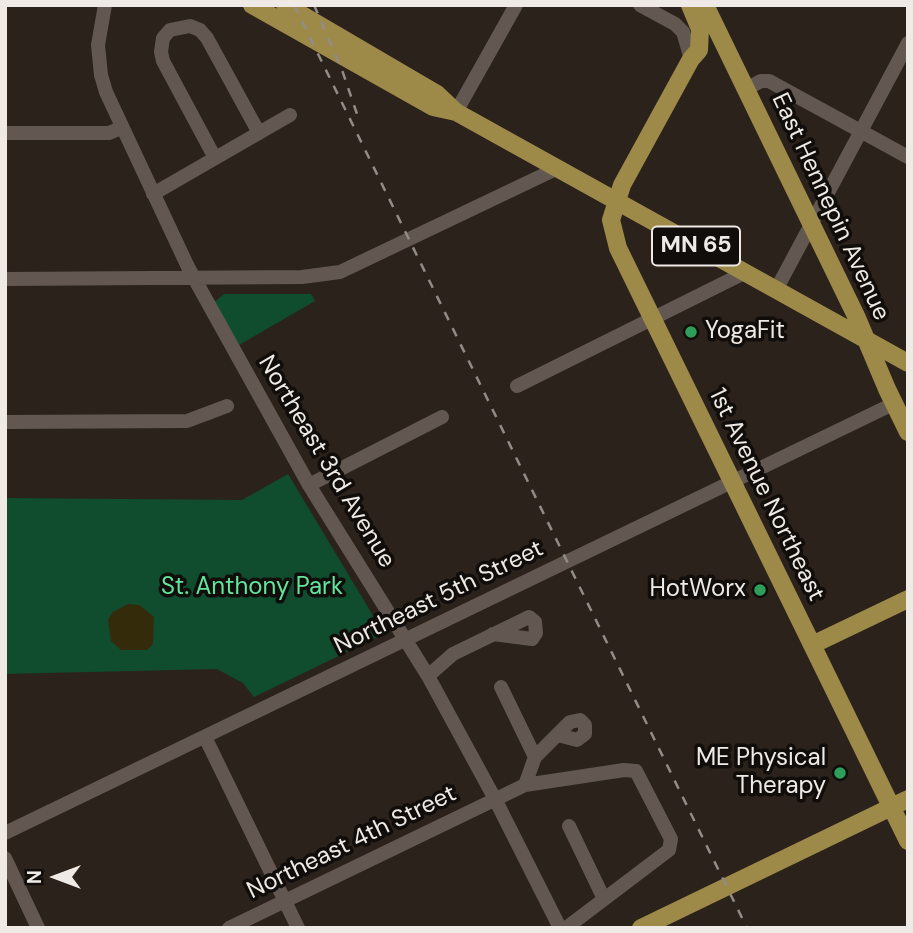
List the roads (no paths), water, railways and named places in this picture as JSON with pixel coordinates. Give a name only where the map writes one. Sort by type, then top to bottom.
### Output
[{"type":"main road","name":"MN 65","points":[[252,5],[284,14],[335,35],[437,94],[456,112],[908,363]]},
{"type":"main road","name":"1st Avenue Northeast","points":[[690,5],[700,29],[699,50],[691,59],[622,185],[611,220],[618,248],[812,645],[900,803],[908,841]]},
{"type":"main road","name":"East Hennepin Avenue","points":[[705,5],[857,318],[893,404],[908,432]]},
{"type":"main road","name":"MN 65","points":[[284,14],[345,59],[433,107],[456,112]]},
{"type":"main road","points":[[812,645],[908,599]]},
{"type":"main road","points":[[641,928],[900,803]]},
{"type":"street","name":"Northeast 3rd Avenue","points":[[105,5],[99,30],[99,60],[106,92],[153,194],[195,278],[309,485],[428,677],[495,799],[560,928]]},
{"type":"street","points":[[456,112],[516,5]]},
{"type":"street","points":[[640,5],[675,24],[687,40],[691,59]]},
{"type":"street","points":[[215,158],[163,61],[163,38],[170,30],[190,26],[200,30],[207,38],[259,133]]},
{"type":"street","points":[[776,290],[908,43]]},
{"type":"street","points":[[746,89],[761,81],[769,81],[908,157]]},
{"type":"street","points":[[153,194],[290,115]]},
{"type":"street","points":[[5,133],[109,133],[121,128]]},
{"type":"street","points":[[5,279],[302,278],[340,272],[558,168]]},
{"type":"street","points":[[517,386],[744,273]]},
{"type":"street","name":"Northeast 5th Street","points":[[5,834],[893,404]]},
{"type":"street","points":[[5,422],[187,421],[227,406]]},
{"type":"street","points":[[309,485],[442,417]]},
{"type":"street","points":[[428,677],[453,654],[494,634]]},
{"type":"street","points":[[501,687],[535,757]]},
{"type":"street","points":[[525,785],[535,757],[558,735]]},
{"type":"street","points":[[205,737],[298,928]]},
{"type":"street","name":"Northeast 4th Street","points":[[229,928],[525,785],[624,770],[636,771],[671,839],[671,845],[669,850],[604,899]]},
{"type":"street","points":[[566,928],[604,899],[569,827]]},
{"type":"street","points":[[5,858],[38,928]]},
{"type":"railway","points":[[294,5],[747,928]]},
{"type":"railway","points":[[314,5],[342,70],[357,114]]},
{"type":"place","name":"YogaFit","points":[[691,332]]},
{"type":"place","name":"HotWorx","points":[[760,590]]},
{"type":"place","name":"ME Physical Therapy","points":[[840,773]]},
{"type":"park label","name":"St. Anthony Park","points":[[252,588]]}]
